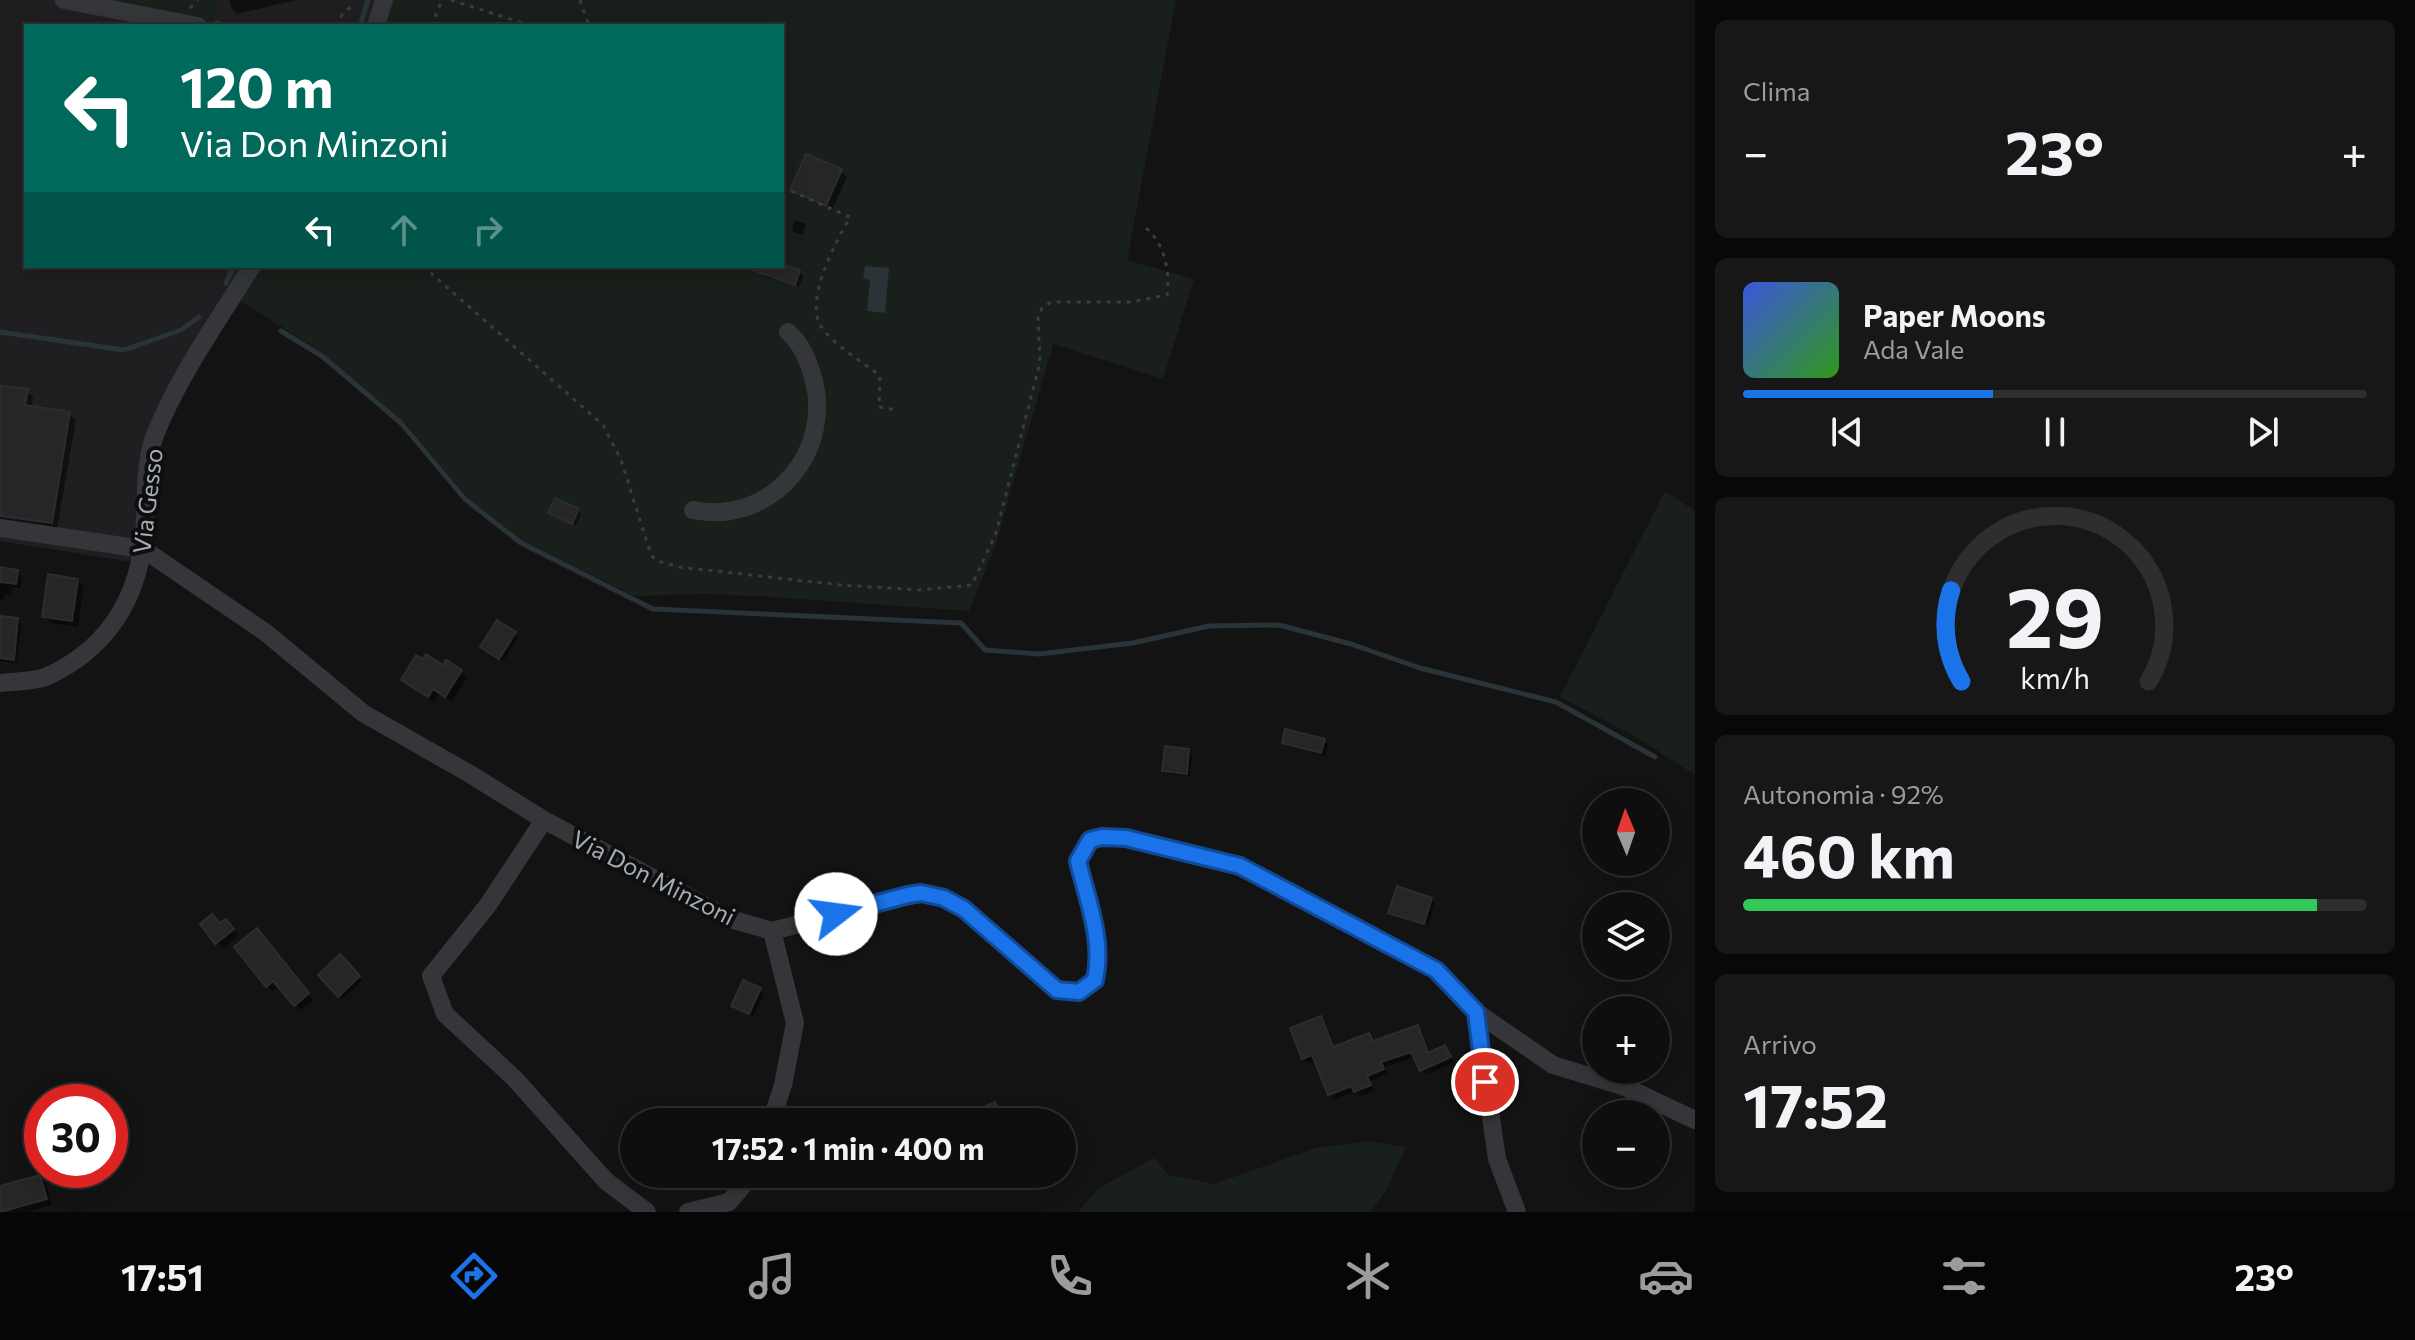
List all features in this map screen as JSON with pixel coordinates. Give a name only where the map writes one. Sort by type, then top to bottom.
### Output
[{"type":"street","points":[[64,0],[194,19]]},
{"type":"street","points":[[377,24],[384,0]]},
{"type":"street","name":"Via Gesso","points":[[0,683],[46,677],[89,650],[120,617],[143,549],[146,471],[154,438],[174,391],[251,268]]},
{"type":"street","points":[[693,510],[727,512],[764,498],[778,490],[810,449],[817,417],[815,385],[797,340],[788,332]]},
{"type":"street","points":[[0,528],[143,549]]},
{"type":"street","name":"Via Don Minzoni","points":[[143,549],[265,632],[363,713],[544,820],[730,919],[772,931]]},
{"type":"street","points":[[544,820],[488,905],[431,976],[445,1014],[515,1079],[606,1181],[647,1212]]},
{"type":"street","points":[[776,1108],[795,1023],[772,931],[921,893],[944,898],[964,909],[1057,990],[1079,992],[1095,980],[1099,961],[1090,902],[1078,861],[1090,840],[1102,837],[1126,838],[1240,866],[1436,970],[1476,1012],[1553,1065],[1625,1087],[1695,1120]]},
{"type":"street","points":[[1476,1012],[1497,1159],[1517,1212]]},
{"type":"street","points":[[688,1212],[729,1202],[741,1188]]},
{"type":"path","points":[[194,19],[190,6],[198,0]]},
{"type":"path","points":[[432,24],[442,0]]},
{"type":"path","points":[[451,0],[526,24]]},
{"type":"path","points":[[580,0],[588,24]]},
{"type":"path","points":[[337,24],[343,13],[352,6]]},
{"type":"path","points":[[784,188],[850,217],[824,270],[817,319],[824,331],[880,376],[879,407],[897,410]]},
{"type":"path","points":[[425,268],[603,425],[621,460],[651,555],[657,561],[679,567],[795,580],[919,590],[972,585],[996,533],[1040,362],[1038,318],[1042,308],[1051,302],[1131,302],[1167,295],[1169,279],[1158,238],[1146,228]]},
{"type":"shaded area","points":[[0,0],[380,0],[374,24],[24,24],[24,268],[250,268],[154,430],[132,562],[0,541]]},
{"type":"shaded area","points":[[100,0],[215,0],[216,23]]},
{"type":"shaded area","points":[[380,0],[1176,0],[1127,260],[1194,279],[1163,379],[1053,344],[994,550],[969,611],[773,597],[703,594],[635,596],[522,541],[468,498],[404,422],[321,352],[233,296],[250,268],[784,268],[784,24],[374,24]]},
{"type":"shaded area","points":[[865,266],[889,268],[885,313],[867,311],[870,280],[863,278]]},
{"type":"shaded area","points":[[1665,491],[1695,511],[1695,775],[1638,738],[1560,697]]},
{"type":"shaded area","points":[[1368,1141],[1406,1147],[1387,1189],[1370,1212],[1078,1212],[1099,1188],[1154,1158],[1169,1175],[1214,1184],[1316,1148]]},
{"type":"building","points":[[806,154],[842,169],[826,206],[790,190]]},
{"type":"building","points":[[788,266],[800,270],[795,285],[747,268]]},
{"type":"building","points":[[0,386],[28,389],[25,405],[70,412],[52,523],[0,516]]},
{"type":"building","points":[[555,498],[579,509],[572,524],[548,513]]},
{"type":"building","points":[[0,567],[18,570],[16,584],[0,582]]},
{"type":"building","points":[[48,574],[78,579],[72,621],[42,617]]},
{"type":"building","points":[[0,616],[18,618],[14,660],[0,658]]},
{"type":"building","points":[[497,620],[516,632],[499,659],[480,647]]},
{"type":"building","points":[[426,654],[443,665],[446,660],[462,670],[445,697],[433,689],[428,697],[401,680],[416,655],[423,659]]},
{"type":"building","points":[[1285,729],[1325,739],[1321,753],[1282,743]]},
{"type":"building","points":[[1165,746],[1189,749],[1187,774],[1162,771]]},
{"type":"building","points":[[1397,886],[1432,898],[1424,924],[1388,913]]},
{"type":"building","points":[[212,914],[220,923],[226,919],[234,929],[215,944],[200,924]]},
{"type":"building","points":[[257,928],[309,993],[294,1006],[273,981],[266,987],[234,947]]},
{"type":"building","points":[[340,954],[360,976],[338,997],[318,975]]},
{"type":"building","points":[[743,980],[761,988],[749,1014],[731,1006]]},
{"type":"building","points":[[1321,1016],[1333,1047],[1369,1033],[1373,1041],[1418,1025],[1428,1053],[1445,1045],[1451,1057],[1420,1071],[1411,1052],[1381,1062],[1384,1069],[1367,1076],[1371,1085],[1354,1092],[1351,1086],[1328,1095],[1312,1055],[1302,1059],[1290,1028]]},
{"type":"building","points":[[995,1102],[998,1108],[980,1108]]},
{"type":"building","points":[[24,1179],[24,1188],[44,1188],[47,1199],[0,1212],[0,1186]]},
{"type":"waterway","points":[[361,24],[368,0]]},
{"type":"waterway","points":[[226,283],[233,268]]},
{"type":"waterway","points":[[0,332],[124,350],[181,330],[199,317]]},
{"type":"waterway","points":[[281,331],[322,356],[401,423],[465,499],[521,543],[653,609],[961,623],[985,650],[1039,654],[1133,643],[1209,626],[1279,625],[1351,644],[1420,668],[1556,702],[1655,757]]},
{"type":"route","points":[[836,914],[921,893],[944,898],[964,909],[1057,990],[1079,992],[1095,980],[1099,961],[1090,902],[1078,861],[1090,840],[1126,838],[1240,866],[1436,970],[1476,1012],[1485,1082]]}]
